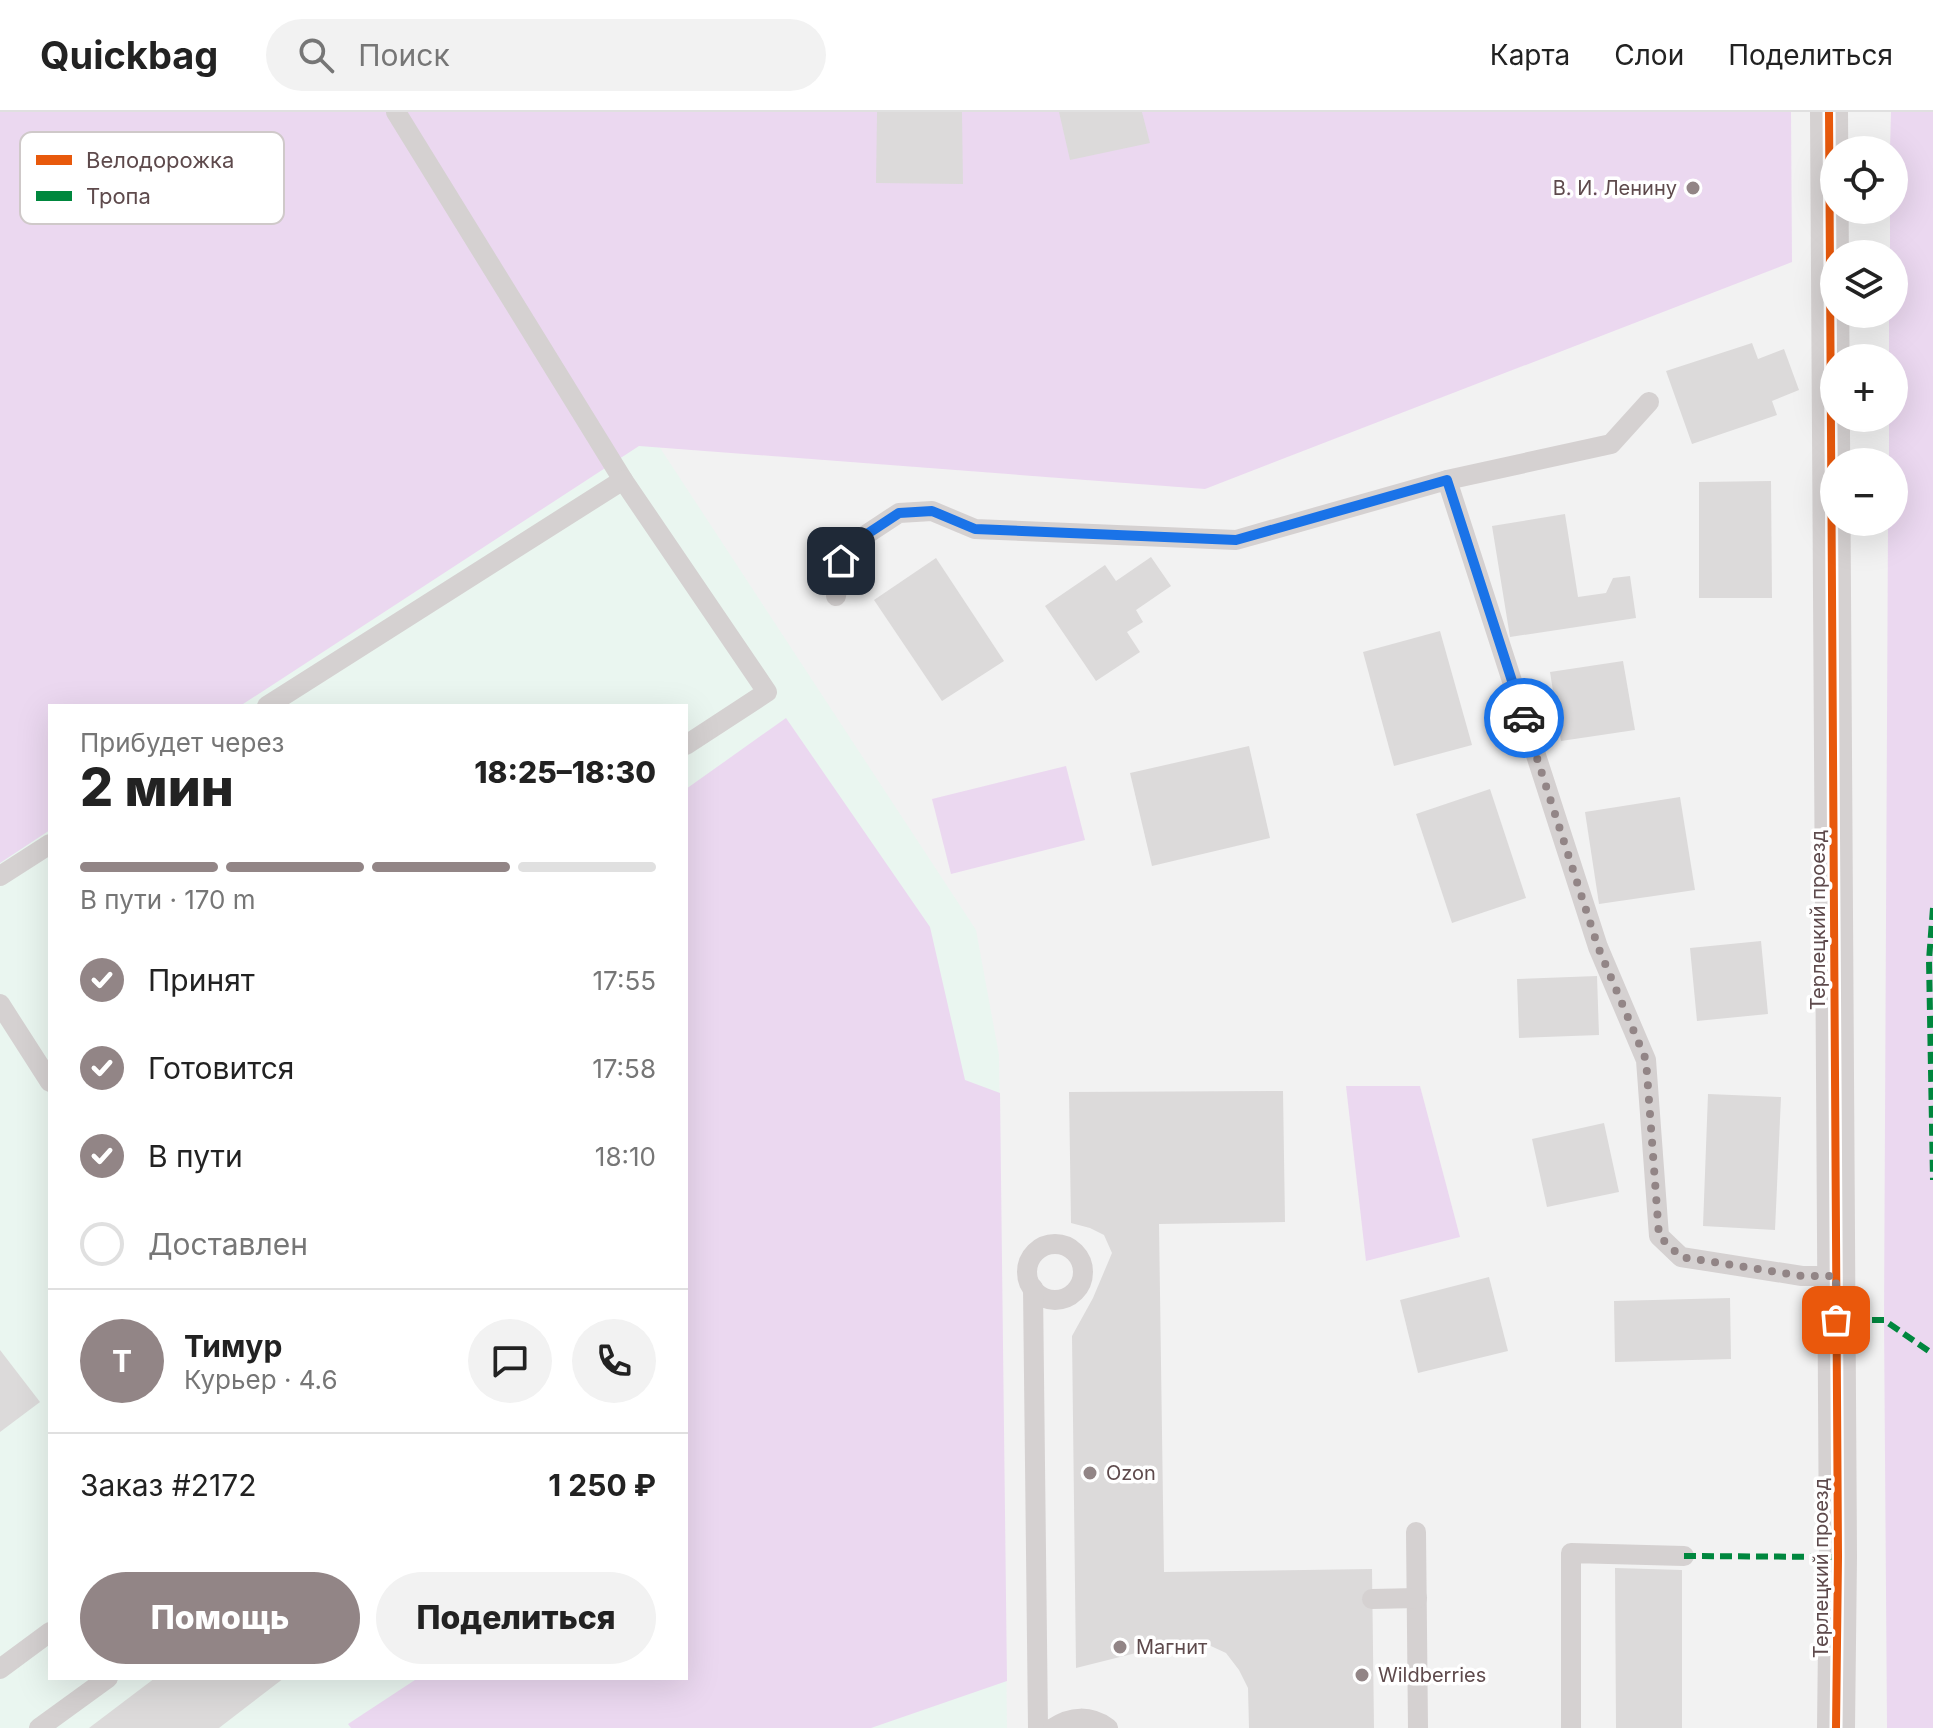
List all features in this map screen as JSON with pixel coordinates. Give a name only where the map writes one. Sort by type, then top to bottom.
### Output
[{"type":"street","name":"Терлецкий проезд","points":[[1829,112],[1836,1728]]},
{"type":"lane","points":[[396,112],[623,480],[767,692],[688,744]]},
{"type":"lane","points":[[836,596],[841,561],[858,540],[899,513],[932,511],[975,529],[1236,540],[1447,480],[1611,444],[1649,402]]},
{"type":"lane","points":[[270,704],[623,480]]},
{"type":"lane","points":[[1447,480],[1598,947],[1646,1060],[1659,1236],[1681,1257],[1802,1276],[1836,1276]]},
{"type":"lane","points":[[0,876],[48,845]]},
{"type":"lane","points":[[0,1004],[48,1079]]},
{"type":"lane","points":[[1033,1288],[1038,1728]]},
{"type":"lane","points":[[1416,1532],[1418,1728]]},
{"type":"lane","points":[[1571,1728],[1571,1553],[1684,1556]]},
{"type":"lane","points":[[1372,1599],[1417,1598]]},
{"type":"lane","points":[[0,1669],[48,1633]]},
{"type":"lane","points":[[39,1728],[105,1680]]},
{"type":"lane","points":[[1053,1728],[1068,1719],[1084,1718],[1099,1721],[1108,1728]]},
{"type":"shaded area","points":[[0,112],[1791,112],[1792,262],[1205,489],[639,446],[243,704],[48,704],[48,831],[0,863]]},
{"type":"shaded area","points":[[440,112],[976,930],[999,1055],[1007,1728],[0,1728],[0,226],[20,221],[20,224],[284,224],[284,152]]},
{"type":"shaded area","points":[[1891,112],[1933,112],[1933,1728],[1887,1728],[1884,1320],[1888,536],[1908,536],[1908,448],[1889,448],[1889,432],[1908,432],[1908,344],[1889,344],[1889,328],[1908,328],[1908,240],[1890,240],[1890,224],[1908,224],[1908,136],[1890,136]]},
{"type":"shaded area","points":[[786,718],[930,927],[965,1080],[1000,1093],[1007,1681],[871,1728],[351,1728],[348,1724],[415,1680],[688,1680],[688,788]]},
{"type":"shaded area","points":[[1066,766],[1085,840],[951,874],[932,799]]},
{"type":"shaded area","points":[[1346,1086],[1420,1086],[1460,1237],[1366,1261]]},
{"type":"building","points":[[877,112],[962,112],[963,184],[876,183]]},
{"type":"building","points":[[1059,112],[1142,112],[1150,143],[1070,160]]},
{"type":"building","points":[[1752,343],[1758,359],[1784,349],[1799,390],[1772,401],[1777,415],[1692,444],[1666,371]]},
{"type":"building","points":[[1771,481],[1772,598],[1699,598],[1699,482]]},
{"type":"building","points":[[1565,514],[1578,597],[1606,593],[1613,578],[1630,576],[1636,618],[1510,637],[1492,526]]},
{"type":"building","points":[[1151,557],[1171,586],[1136,610],[1143,622],[1127,632],[1140,652],[1096,681],[1045,606],[1105,565],[1116,581]]},
{"type":"building","points":[[936,558],[1004,661],[942,701],[874,600]]},
{"type":"building","points":[[1440,631],[1472,745],[1394,766],[1363,652]]},
{"type":"building","points":[[1623,661],[1635,730],[1561,741],[1550,672]]},
{"type":"building","points":[[1249,746],[1270,838],[1152,866],[1130,773]]},
{"type":"building","points":[[1490,789],[1526,898],[1452,923],[1416,814]]},
{"type":"building","points":[[1680,797],[1695,890],[1599,904],[1585,812]]},
{"type":"building","points":[[1761,941],[1768,1014],[1697,1021],[1690,948]]},
{"type":"building","points":[[1597,976],[1599,1035],[1519,1038],[1517,979]]},
{"type":"building","points":[[1283,1091],[1285,1222],[1159,1224],[1164,1572],[1372,1569],[1374,1728],[1249,1728],[1248,1688],[1239,1670],[1226,1653],[1200,1641],[1176,1643],[1076,1668],[1072,1336],[1093,1298],[1112,1253],[1104,1235],[1071,1223],[1069,1092]]},
{"type":"building","points":[[1708,1094],[1781,1097],[1775,1230],[1703,1226]]},
{"type":"building","points":[[1604,1123],[1619,1192],[1547,1207],[1532,1139]]},
{"type":"building","points":[[1489,1277],[1508,1351],[1418,1373],[1400,1300]]},
{"type":"building","points":[[1730,1298],[1731,1359],[1615,1362],[1614,1301]]},
{"type":"building","points":[[0,1350],[40,1402],[0,1432]]},
{"type":"building","points":[[1615,1568],[1682,1570],[1682,1728],[1616,1728]]},
{"type":"building","points":[[152,1680],[281,1680],[219,1728],[89,1728]]},
{"type":"marked path","points":[[1933,908],[1929,960],[1933,1180]]},
{"type":"marked path","points":[[1836,1320],[1884,1320],[1933,1354]]},
{"type":"marked path","points":[[1684,1556],[1838,1557]]},
{"type":"cycle path","points":[[1829,112],[1838,1557],[1836,1728]]},
{"type":"way so far","points":[[1524,718],[1598,947],[1646,1060],[1659,1236],[1681,1257],[1802,1276],[1836,1276],[1836,1320]]},
{"type":"place","name":"В. И. Ленину","points":[[1693,188]]},
{"type":"place","name":"Ozon","points":[[1090,1473]]},
{"type":"place","name":"Магнит","points":[[1120,1647]]},
{"type":"place","name":"Wildberries","points":[[1362,1675]]},
{"type":"route","points":[[841,561],[858,540],[899,513],[932,511],[975,529],[1236,540],[1447,480],[1524,718]]}]
